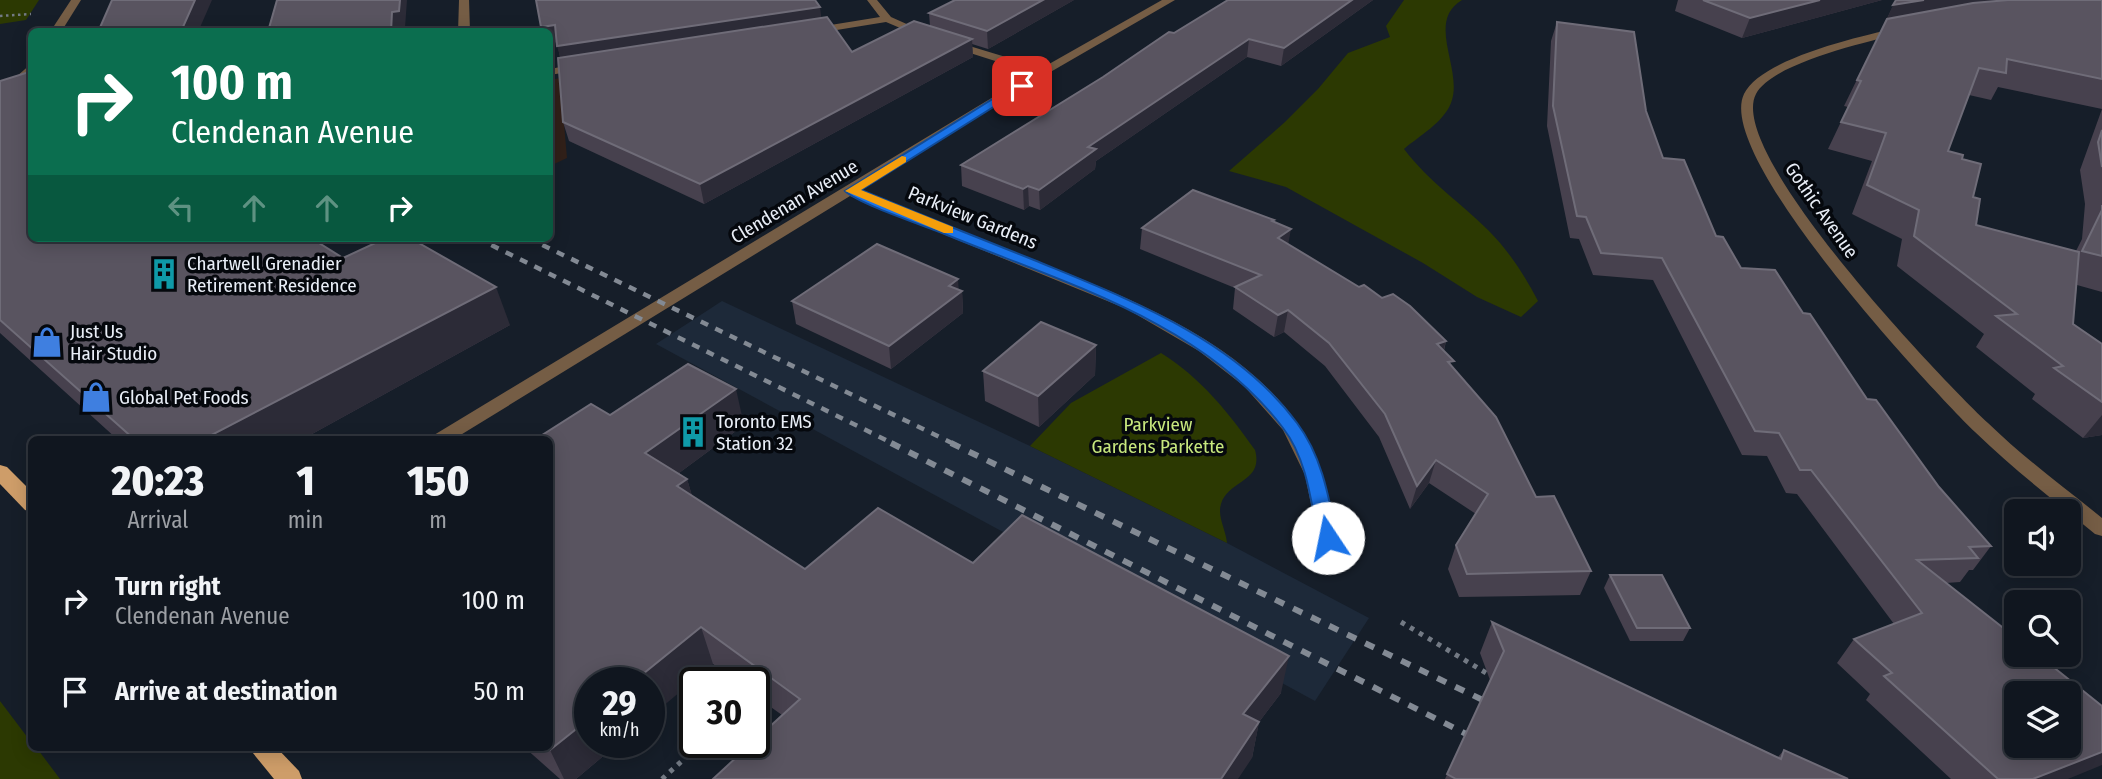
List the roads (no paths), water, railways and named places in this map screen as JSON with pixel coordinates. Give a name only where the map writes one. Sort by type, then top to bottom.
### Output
[{"type":"main road","points":[[0,472],[28,501]]},
{"type":"main road","points":[[264,751],[290,779]]},
{"type":"street","points":[[58,28],[76,0]]},
{"type":"street","points":[[464,0],[464,28]]},
{"type":"street","points":[[873,0],[887,19],[905,29],[930,37]]},
{"type":"street","name":"Clendenan Avenue","points":[[446,436],[1043,72],[1170,0]]},
{"type":"street","points":[[796,34],[887,19]]},
{"type":"street","name":"Gothic Avenue","points":[[1916,27],[1862,38],[1787,66],[1750,93],[1745,113],[1761,153],[1788,202],[1818,245],[1862,297],[1967,413],[2102,529]]},
{"type":"street","points":[[942,40],[1043,72]]},
{"type":"street","points":[[553,71],[591,65]]},
{"type":"street","points":[[0,97],[22,80],[28,72]]},
{"type":"street","name":"Parkview Gardens","points":[[851,191],[1133,306],[1205,347],[1250,382],[1291,426],[1315,475],[1328,538]]},
{"type":"railway","points":[[485,242],[894,444]]},
{"type":"railway","points":[[536,242],[954,444]]},
{"type":"railway","points":[[891,443],[1478,740]]},
{"type":"railway","points":[[951,443],[1491,704]]},
{"type":"place","name":"Chartwell Grenadier Retirement Residence","points":[[164,274]]},
{"type":"place","name":"Just Us Hair Studio","points":[[47,342]]},
{"type":"place","name":"Global Pet Foods","points":[[96,397]]},
{"type":"place","name":"Toronto EMS Station 32","points":[[693,432]]},
{"type":"park label","name":"Parkview Gardens Parkette","points":[[1158,435]]}]
